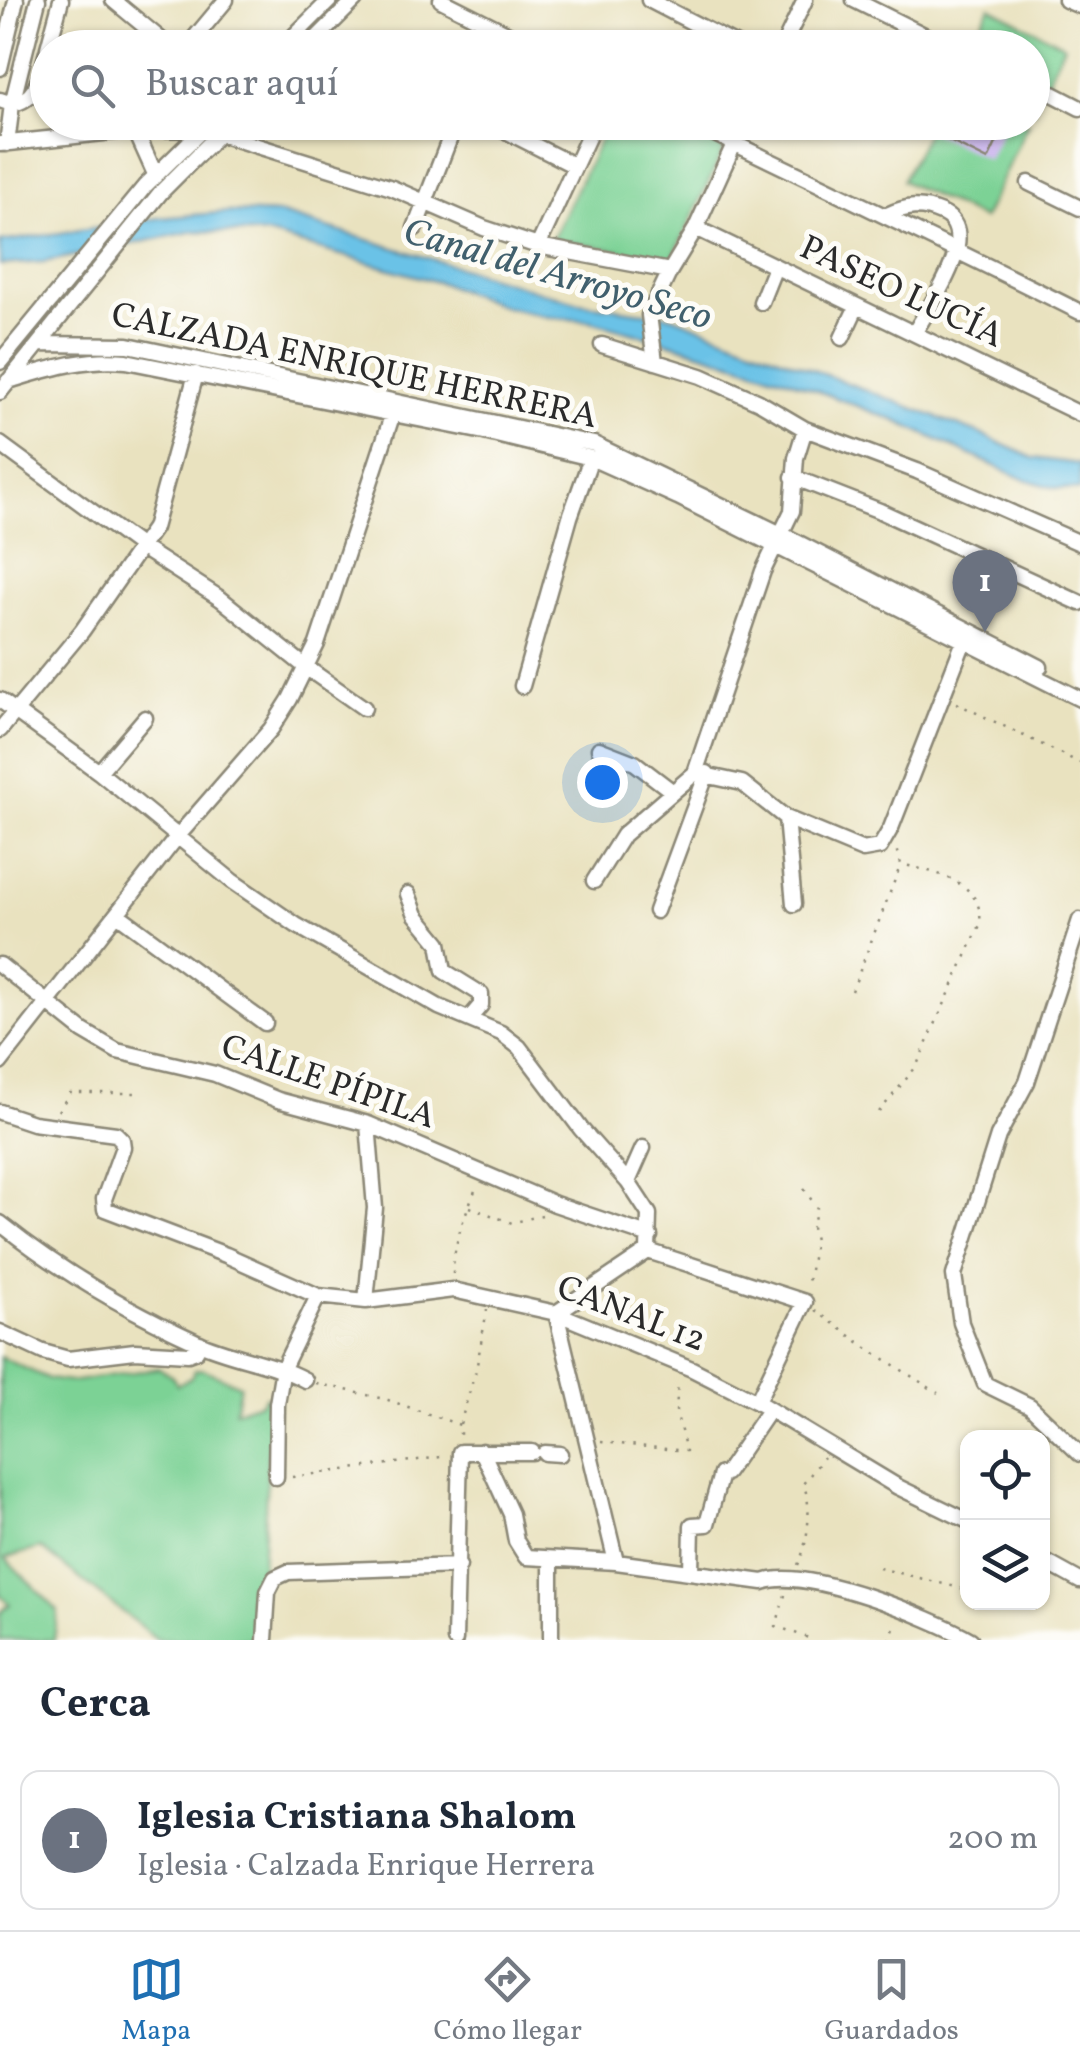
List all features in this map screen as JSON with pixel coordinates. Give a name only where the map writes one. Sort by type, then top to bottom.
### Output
[{"type":"street","points":[[0,68],[16,0]]},
{"type":"street","points":[[32,140],[4,144],[6,102],[38,0]]},
{"type":"street","points":[[53,30],[61,0]]},
{"type":"street","points":[[114,0],[150,30]]},
{"type":"street","points":[[201,30],[226,0]]},
{"type":"street","points":[[300,30],[330,0]]},
{"type":"street","points":[[325,30],[356,0]]},
{"type":"street","points":[[441,0],[500,30]]},
{"type":"street","points":[[648,0],[707,30]]},
{"type":"street","points":[[791,30],[805,0]]},
{"type":"street","points":[[854,0],[874,4],[919,30]]},
{"type":"street","points":[[1066,0],[1080,6]]},
{"type":"street","points":[[1053,94],[1080,108]]},
{"type":"street","points":[[6,102],[23,102],[30,97]]},
{"type":"street","points":[[137,140],[150,180]]},
{"type":"street","points":[[0,362],[150,180],[200,140]]},
{"type":"street","points":[[4,387],[205,140]]},
{"type":"street","points":[[254,140],[392,188],[484,228],[538,246],[670,271]]},
{"type":"street","points":[[414,228],[449,140]]},
{"type":"street","points":[[524,140],[574,165]]},
{"type":"street","points":[[538,246],[586,140]]},
{"type":"street","points":[[726,140],[1080,312]]},
{"type":"street","points":[[654,354],[648,316],[696,228],[736,140]]},
{"type":"street","points":[[1029,183],[1080,208]]},
{"type":"street","points":[[887,215],[916,206],[948,216],[959,234],[958,254],[915,332]]},
{"type":"street","name":"PASEO LUCÍA","points":[[696,228],[1080,414]]},
{"type":"street","points":[[761,302],[775,267]]},
{"type":"street","points":[[842,338],[857,306]]},
{"type":"street","name":"CALZADA ENRIQUE HERRERA","points":[[39,344],[128,345],[591,458],[779,541]]},
{"type":"street","points":[[602,345],[654,354],[806,428],[917,471],[1080,543]]},
{"type":"street","name":"CALZADA ENRIQUE HERRERA","points":[[4,387],[70,362],[100,359],[594,444],[779,541],[1080,689]]},
{"type":"street","points":[[0,730],[82,631],[142,548],[162,506],[196,374]]},
{"type":"street","points":[[0,1064],[177,837],[271,729],[308,668],[394,408]]},
{"type":"street","points":[[656,911],[763,571],[792,512],[793,478],[806,428]]},
{"type":"street","points":[[0,444],[142,548],[221,599],[364,708]]},
{"type":"street","points":[[522,686],[570,517],[591,458]]},
{"type":"street","points":[[793,478],[880,511],[1080,603]]},
{"type":"street","points":[[594,881],[623,835],[701,773],[742,783],[786,818],[863,850],[880,847],[966,635]]},
{"type":"street","name":"CALZADA ENRIQUE HERRERA","points":[[966,635],[1080,700]]},
{"type":"street","points":[[0,700],[100,772],[177,837],[296,925],[424,999],[501,1032],[518,1047],[580,1129],[628,1182],[648,1214],[649,1244],[556,1313],[586,1439],[587,1461],[616,1562]]},
{"type":"street","points":[[100,772],[145,718]]},
{"type":"street","points":[[599,749],[636,763],[673,792]]},
{"type":"street","points":[[786,818],[794,904]]},
{"type":"street","points":[[411,902],[421,923],[439,944],[444,972],[481,994],[481,1005],[469,1020]]},
{"type":"street","points":[[117,914],[264,1023]]},
{"type":"street","points":[[1080,920],[1028,1082],[998,1136],[954,1274],[961,1322],[985,1384],[1030,1406],[1080,1454]]},
{"type":"street","name":"CALLE PÍPILA","points":[[0,965],[83,1031],[117,1051],[215,1074],[278,1100],[368,1124],[649,1244],[805,1302]]},
{"type":"street","points":[[0,1112],[48,1125]]},
{"type":"street","points":[[366,1300],[375,1208],[368,1124]]},
{"type":"street","name":"CANAL 12","points":[[48,1125],[108,1130],[122,1140],[103,1204],[109,1211],[214,1250],[318,1296],[366,1300],[453,1290],[556,1313],[686,1366],[763,1406],[898,1487],[964,1520]]},
{"type":"street","points":[[628,1182],[644,1148]]},
{"type":"street","points":[[0,1223],[74,1276],[200,1343],[283,1368],[305,1380]]},
{"type":"street","points":[[276,1477],[277,1404],[283,1368],[318,1296]]},
{"type":"street","points":[[690,1572],[692,1525],[707,1524],[721,1474],[726,1473],[763,1406],[805,1302]]},
{"type":"street","points":[[0,1332],[68,1359],[134,1351],[188,1354],[196,1351],[200,1343]]},
{"type":"street","points":[[482,1451],[511,1514],[520,1551],[526,1557],[616,1562],[763,1582],[776,1577],[792,1578],[902,1610],[971,1640]]},
{"type":"street","points":[[455,1640],[460,1452],[546,1453]]},
{"type":"street","points":[[551,1560],[552,1640]]},
{"type":"street","points":[[1050,1564],[1080,1581]]},
{"type":"street","points":[[265,1640],[268,1592],[274,1578],[288,1572],[459,1566]]},
{"type":"path","points":[[941,695],[1080,763]]},
{"type":"path","points":[[852,991],[901,864],[942,872],[968,893],[981,913],[980,925],[916,1068],[879,1112]]},
{"type":"path","points":[[48,1125],[70,1093],[138,1093]]},
{"type":"path","points":[[453,1290],[453,1255],[468,1206],[484,1172]]},
{"type":"path","points":[[804,1189],[817,1208],[805,1302],[938,1393]]},
{"type":"path","points":[[468,1206],[519,1224],[541,1216],[555,1204]]},
{"type":"path","points":[[276,1477],[314,1476],[460,1452],[460,1425],[490,1299]]},
{"type":"path","points":[[586,1439],[686,1451],[676,1411],[678,1380],[686,1366]]},
{"type":"path","points":[[305,1380],[388,1400],[460,1425]]},
{"type":"path","points":[[814,1640],[776,1626],[802,1556],[807,1492],[803,1484],[831,1448]]},
{"type":"path","points":[[879,1568],[960,1588]]},
{"type":"path","points":[[889,1640],[902,1610]]},
{"type":"green space","points":[[990,7],[1035,30],[978,30]]},
{"type":"green space","points":[[1050,38],[1064,45],[1050,75]]},
{"type":"green space","points":[[600,140],[706,140],[724,149],[672,260],[552,239]]},
{"type":"green space","points":[[923,140],[1020,140],[983,219],[902,181]]},
{"type":"green space","points":[[0,1357],[49,1379],[70,1382],[159,1368],[172,1376],[177,1385],[195,1370],[203,1369],[240,1385],[235,1411],[260,1403],[266,1396],[271,1403],[258,1640],[158,1640],[41,1548],[5,1558],[58,1611],[54,1640],[0,1640],[0,1613],[10,1604],[0,1595]]},
{"type":"water","points":[[229,212],[281,214],[579,303],[672,316],[978,433],[1033,458],[1080,464],[1080,490],[1055,488],[1021,478],[896,421],[787,379],[591,321],[548,317],[502,306],[444,284],[266,234],[195,231],[44,262],[0,265],[0,242],[159,218]]},
{"type":"building","points":[[947,140],[997,140],[988,160]]},
{"type":"place","name":"Iglesia Cristiana Shalom","points":[[985,632]]},
{"type":"water label","name":"Canal del Arroyo Seco","points":[[557,276]]}]
